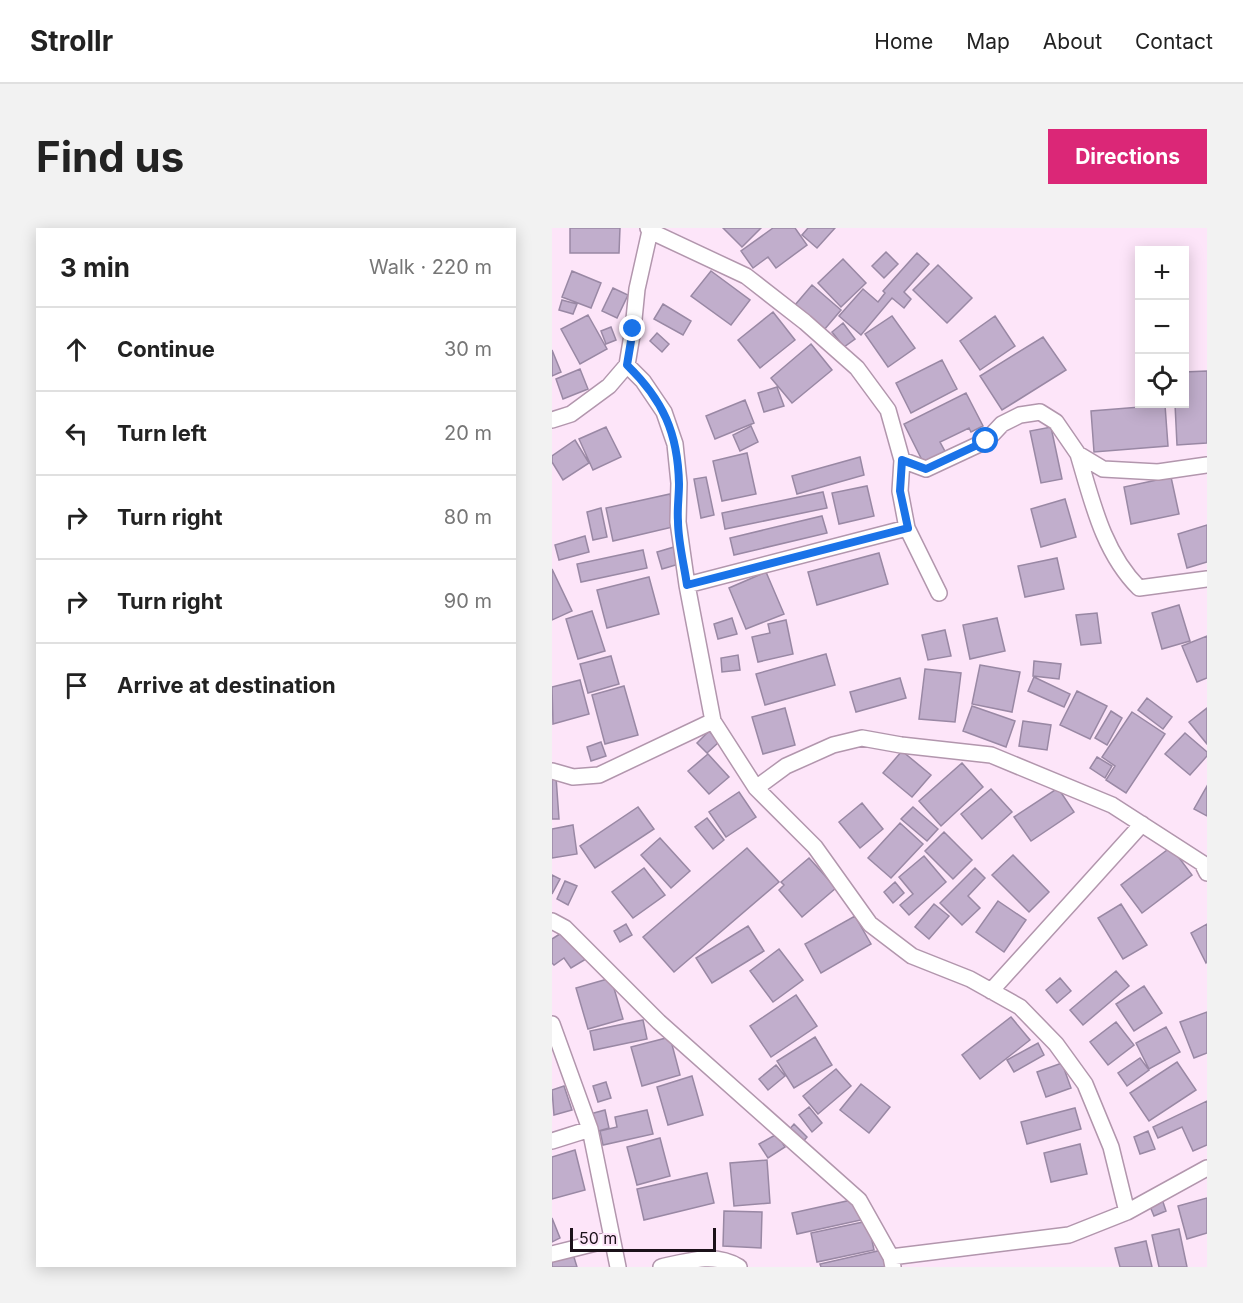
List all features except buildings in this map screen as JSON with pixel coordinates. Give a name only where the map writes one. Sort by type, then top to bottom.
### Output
[{"type":"street","points":[[552,420],[571,414],[581,407],[609,386],[627,365],[637,289],[649,230],[746,276],[805,322],[857,368],[888,410],[902,460],[900,491],[908,528],[939,593]]},
{"type":"street","points":[[627,365],[643,381],[664,412],[675,444],[679,483],[678,522],[687,585],[713,721],[756,788],[815,847],[870,924],[912,956],[970,979],[1020,1007],[1056,1044],[1085,1084],[1111,1147],[1127,1212]]},
{"type":"street","points":[[902,460],[926,469],[986,441],[1002,424],[1020,415],[1040,412],[1056,422],[1078,454],[1100,526],[1124,574],[1138,588],[1207,579]]},
{"type":"street","points":[[1078,454],[1103,469],[1158,472],[1207,465]]},
{"type":"street","points":[[687,585],[908,528]]},
{"type":"street","points":[[552,771],[573,777],[598,775],[713,721]]},
{"type":"street","points":[[756,788],[786,766],[833,745],[862,738],[901,745],[991,755],[1112,806],[1202,863],[1207,873]]},
{"type":"street","points":[[991,991],[1142,824]]},
{"type":"street","points":[[552,921],[565,928],[659,1022],[859,1200],[892,1262],[1069,1235],[1127,1212],[1207,1168]]},
{"type":"street","points":[[552,1024],[590,1129],[618,1267]]},
{"type":"street","points":[[552,1141],[590,1129]]},
{"type":"street","points":[[552,1254],[612,1239]]},
{"type":"street","points":[[661,1267],[697,1259],[728,1260],[739,1267]]},
{"type":"route","points":[[633,329],[627,365],[643,381],[664,412],[675,444],[679,483],[678,522],[687,585],[908,528],[900,491],[902,460],[926,469],[986,441]]}]
